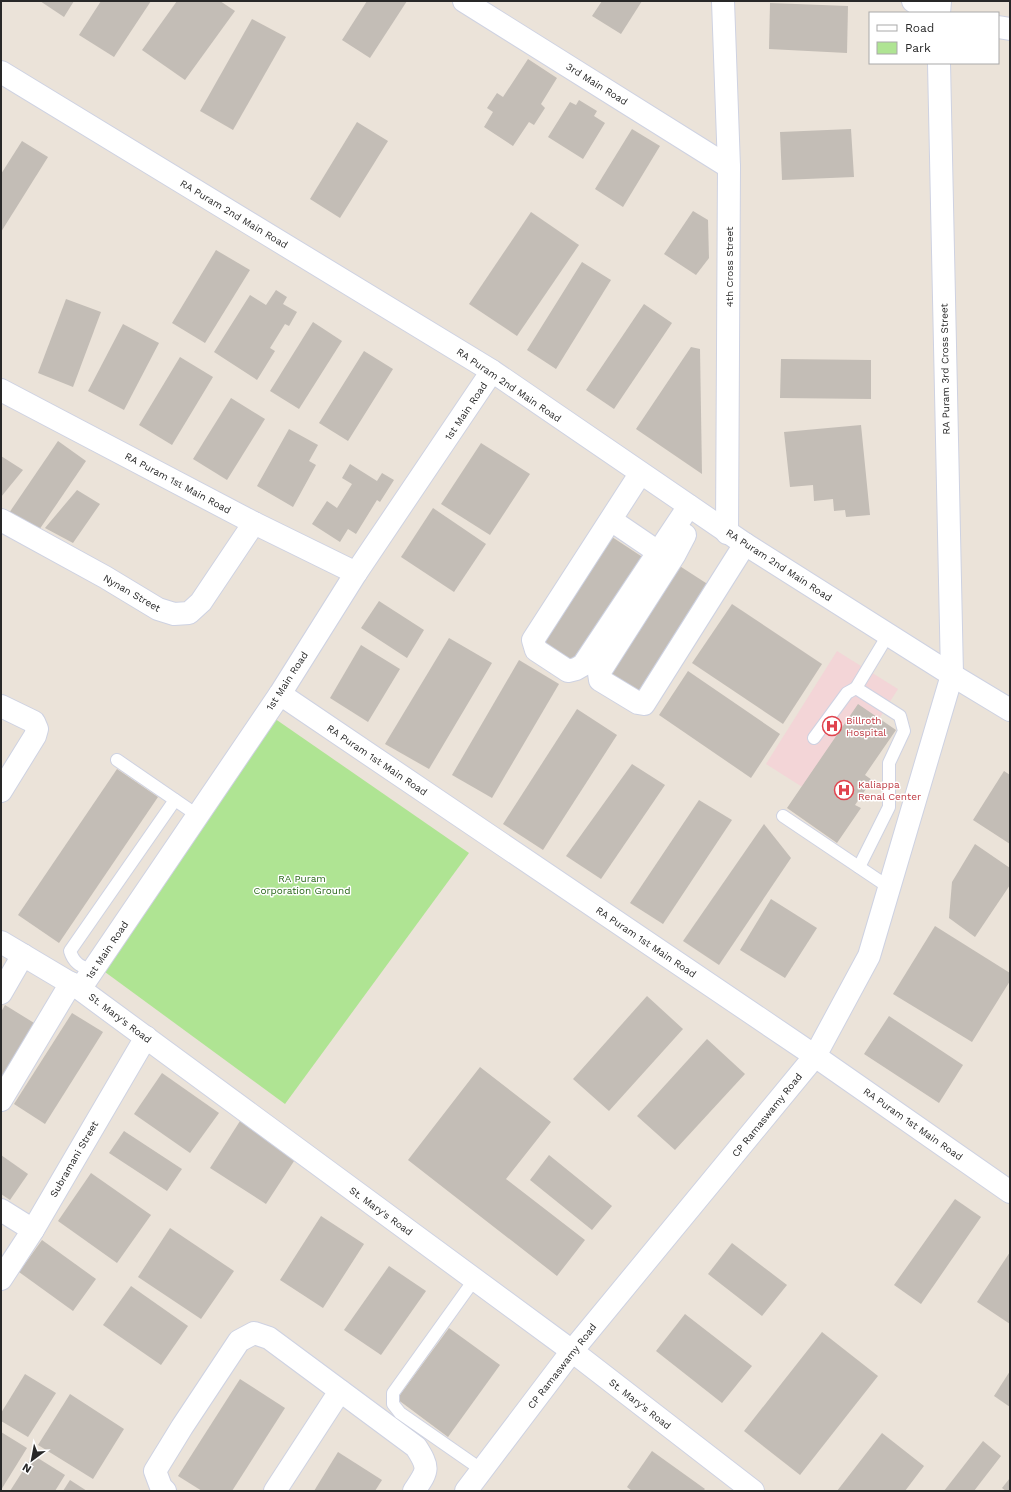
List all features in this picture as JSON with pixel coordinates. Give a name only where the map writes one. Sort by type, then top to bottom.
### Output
[{"type":"street","name":"3rd Main Road","points":[[464,1],[729,167]]},
{"type":"street","name":"4th Cross Street","points":[[724,1],[729,167],[736,538]]},
{"type":"street","points":[[913,1],[929,12]]},
{"type":"street","points":[[939,12],[940,1]]},
{"type":"street","points":[[999,27],[1010,29]]},
{"type":"street","name":"RA Puram 3rd Cross Street","points":[[939,64],[952,675]]},
{"type":"street","name":"RA Puram 2nd Main Road","points":[[1,72],[492,371],[693,510],[952,675],[1010,710]]},
{"type":"street","name":"1st Main Road","points":[[1,1100],[75,986],[92,971],[280,694],[356,573],[492,371]]},
{"type":"street","name":"RA Puram 1st Main Road","points":[[1,390],[254,523],[356,573]]},
{"type":"street","points":[[640,474],[534,640],[536,650],[568,671],[576,670],[583,665],[658,552],[693,510]]},
{"type":"street","points":[[693,510],[675,554],[599,673],[600,680],[638,703],[644,704],[736,538]]},
{"type":"street","name":"Nynan Street","points":[[1,520],[105,577],[158,609],[174,614],[189,613],[201,602],[254,523]]},
{"type":"street","points":[[611,520],[658,552]]},
{"type":"street","name":"CP Ramaswamy Road","points":[[466,1491],[572,1351],[815,1056],[869,956],[952,675]]},
{"type":"street","name":"RA Puram 1st Main Road","points":[[280,694],[815,1056],[1010,1192]]},
{"type":"street","points":[[1,706],[34,722],[37,729],[36,736],[1,791]]},
{"type":"street","name":"St. Mary's Road","points":[[1,942],[75,986],[572,1351],[753,1491]]},
{"type":"street","points":[[1,994],[23,955]]},
{"type":"street","name":"Subramani Street","points":[[1,1279],[33,1230],[146,1038]]},
{"type":"street","points":[[1,1210],[33,1230]]},
{"type":"street","points":[[165,1491],[160,1487],[155,1471],[239,1340],[254,1333],[268,1338],[416,1447],[425,1461],[426,1474],[414,1491]]},
{"type":"street","points":[[275,1491],[340,1391]]},
{"type":"lane","points":[[814,738],[847,693],[856,688],[888,634]]},
{"type":"lane","points":[[856,688],[900,716],[904,731],[889,763],[889,807],[859,868]]},
{"type":"lane","points":[[117,760],[197,815]]},
{"type":"lane","points":[[92,971],[77,963],[72,958],[70,951],[175,800]]},
{"type":"lane","points":[[783,816],[890,888]]},
{"type":"lane","points":[[474,1280],[393,1393],[392,1404],[400,1413],[482,1470]]},
{"type":"shaded area","name":"Billroth Hospital","points":[[837,651],[898,689],[826,802],[766,764]]},
{"type":"green space","name":"RA Puram Corporation Ground","points":[[271,716],[469,853],[285,1104],[105,972]]},
{"type":"building","points":[[40,1],[74,1],[64,17]]},
{"type":"building","points":[[101,1],[151,1],[114,57],[79,35]]},
{"type":"building","points":[[177,1],[220,1],[235,11],[185,80],[142,50]]},
{"type":"building","points":[[367,1],[407,1],[370,58],[342,40]]},
{"type":"building","points":[[602,1],[642,1],[621,34],[592,16]]},
{"type":"building","points":[[770,3],[848,6],[847,53],[769,49]]},
{"type":"building","points":[[252,19],[286,37],[233,130],[200,111]]},
{"type":"building","points":[[528,59],[557,78],[541,104],[545,108],[534,125],[529,122],[513,146],[484,127],[493,112],[487,108],[497,93],[503,97]]},
{"type":"building","points":[[579,100],[597,111],[594,116],[605,123],[583,159],[548,137],[570,102],[576,105]]},
{"type":"building","points":[[357,122],[388,141],[340,218],[310,199]]},
{"type":"building","points":[[632,129],[660,146],[623,207],[595,189]]},
{"type":"building","points":[[851,129],[854,177],[782,180],[780,132]]},
{"type":"building","points":[[22,141],[48,157],[1,232],[1,174]]},
{"type":"building","points":[[693,211],[708,220],[709,258],[696,275],[664,254]]},
{"type":"building","points":[[531,212],[579,245],[517,336],[469,304]]},
{"type":"building","points":[[216,250],[250,270],[205,343],[172,323]]},
{"type":"building","points":[[582,262],[611,280],[556,369],[527,350]]},
{"type":"building","points":[[276,290],[287,297],[283,304],[297,312],[289,326],[285,324],[270,348],[275,351],[257,380],[214,352],[250,295],[266,305]]},
{"type":"building","points":[[66,299],[101,312],[73,387],[38,373]]},
{"type":"building","points":[[644,304],[672,323],[614,409],[586,390]]},
{"type":"building","points":[[313,322],[342,341],[299,409],[270,391]]},
{"type":"building","points":[[123,324],[159,343],[124,410],[88,391]]},
{"type":"building","points":[[691,347],[700,349],[702,474],[636,429]]},
{"type":"building","points":[[364,351],[393,369],[348,441],[319,423]]},
{"type":"building","points":[[180,357],[213,377],[172,445],[139,425]]},
{"type":"building","points":[[781,359],[871,360],[871,399],[780,398]]},
{"type":"building","points":[[231,398],[265,419],[227,480],[193,459]]},
{"type":"building","points":[[861,425],[870,515],[846,517],[845,510],[834,511],[833,499],[814,501],[813,485],[790,487],[784,432]]},
{"type":"building","points":[[289,429],[318,445],[309,461],[316,465],[293,507],[257,486]]},
{"type":"building","points":[[58,441],[86,461],[37,533],[9,513]]},
{"type":"building","points":[[481,443],[530,474],[490,535],[441,504]]},
{"type":"building","points":[[1,456],[23,470],[1,497]]},
{"type":"building","points":[[350,464],[377,481],[382,473],[394,480],[380,502],[377,500],[356,534],[348,529],[340,542],[312,524],[327,501],[337,508],[352,484],[342,478]]},
{"type":"building","points":[[77,490],[100,504],[73,543],[45,528]]},
{"type":"building","points":[[433,508],[486,544],[454,592],[401,557]]},
{"type":"building","points":[[609,535],[644,558],[573,668],[537,644]]},
{"type":"building","points":[[675,563],[709,585],[636,696],[602,673]]},
{"type":"building","points":[[379,601],[424,630],[407,658],[361,628]]},
{"type":"building","points":[[732,604],[822,664],[783,724],[692,663]]},
{"type":"building","points":[[449,638],[492,663],[429,769],[385,744]]},
{"type":"building","points":[[361,645],[400,669],[368,722],[330,698]]},
{"type":"building","points":[[519,660],[559,684],[492,798],[452,775]]},
{"type":"building","points":[[688,671],[780,734],[751,778],[659,715]]},
{"type":"building","points":[[858,704],[896,730],[865,775],[872,780],[855,805],[861,808],[837,843],[787,808]]},
{"type":"building","points":[[577,709],[617,735],[543,850],[503,824]]},
{"type":"building","points":[[632,764],[665,785],[601,879],[566,856]]},
{"type":"building","points":[[117,769],[158,797],[59,943],[18,915]]},
{"type":"building","points":[[1004,771],[1010,775],[1010,844],[973,820]]},
{"type":"building","points":[[699,800],[732,820],[663,924],[630,903]]},
{"type":"building","points":[[764,824],[791,858],[719,965],[683,941]]},
{"type":"building","points":[[975,844],[1010,868],[1010,885],[975,937],[949,918],[952,882]]},
{"type":"building","points":[[771,899],[817,928],[785,978],[740,950]]},
{"type":"building","points":[[935,926],[1010,973],[1010,981],[972,1042],[893,994]]},
{"type":"building","points":[[647,996],[683,1029],[609,1111],[573,1079]]},
{"type":"building","points":[[5,1005],[39,1026],[1,1086],[1,1012]]},
{"type":"building","points":[[72,1013],[103,1032],[45,1124],[14,1104]]},
{"type":"building","points":[[889,1016],[963,1065],[939,1103],[864,1054]]},
{"type":"building","points":[[707,1039],[745,1074],[675,1150],[637,1116]]},
{"type":"building","points":[[480,1067],[551,1122],[506,1179],[585,1240],[557,1276],[408,1160]]},
{"type":"building","points":[[162,1073],[219,1113],[190,1153],[134,1114]]},
{"type":"building","points":[[240,1121],[296,1158],[266,1204],[210,1168]]},
{"type":"building","points":[[124,1131],[182,1169],[167,1191],[109,1153]]},
{"type":"building","points":[[1,1155],[28,1174],[10,1200],[1,1194]]},
{"type":"building","points":[[549,1155],[612,1206],[592,1230],[530,1180]]},
{"type":"building","points":[[91,1173],[151,1215],[117,1263],[58,1221]]},
{"type":"building","points":[[955,1199],[981,1217],[921,1304],[894,1285]]},
{"type":"building","points":[[321,1216],[364,1244],[323,1308],[280,1280]]},
{"type":"building","points":[[170,1228],[234,1271],[201,1319],[138,1277]]},
{"type":"building","points":[[42,1240],[96,1279],[73,1311],[19,1272]]},
{"type":"building","points":[[732,1243],[787,1285],[762,1316],[708,1274]]},
{"type":"building","points":[[1010,1252],[1010,1324],[977,1302]]},
{"type":"building","points":[[389,1266],[426,1291],[381,1355],[344,1330]]},
{"type":"building","points":[[131,1286],[188,1326],[161,1365],[103,1325]]},
{"type":"building","points":[[685,1314],[752,1366],[722,1403],[656,1351]]},
{"type":"building","points":[[449,1328],[500,1365],[448,1437],[397,1399]]},
{"type":"building","points":[[822,1332],[878,1376],[800,1475],[744,1431]]},
{"type":"building","points":[[1010,1371],[1010,1407],[994,1396]]},
{"type":"building","points":[[25,1374],[56,1393],[28,1437],[1,1421],[1,1413]]},
{"type":"building","points":[[240,1379],[285,1408],[232,1491],[202,1491],[178,1476]]},
{"type":"building","points":[[70,1394],[124,1429],[93,1479],[38,1445]]},
{"type":"building","points":[[1,1432],[27,1448],[1,1490]]},
{"type":"building","points":[[882,1433],[924,1466],[905,1491],[837,1491]]},
{"type":"building","points":[[983,1441],[1001,1456],[974,1491],[944,1491]]},
{"type":"building","points":[[652,1451],[705,1489],[703,1491],[632,1491],[627,1487]]},
{"type":"building","points":[[338,1452],[382,1480],[375,1491],[314,1491]]},
{"type":"building","points":[[33,1455],[65,1475],[55,1491],[10,1491]]},
{"type":"building","points":[[1010,1478],[1010,1491],[1006,1491],[1002,1488]]},
{"type":"building","points":[[70,1480],[87,1491],[63,1491]]},
{"type":"place","name":"Billroth Hospital","points":[[832,726]]},
{"type":"place","name":"Kaliappa Renal Center","points":[[844,790]]}]
